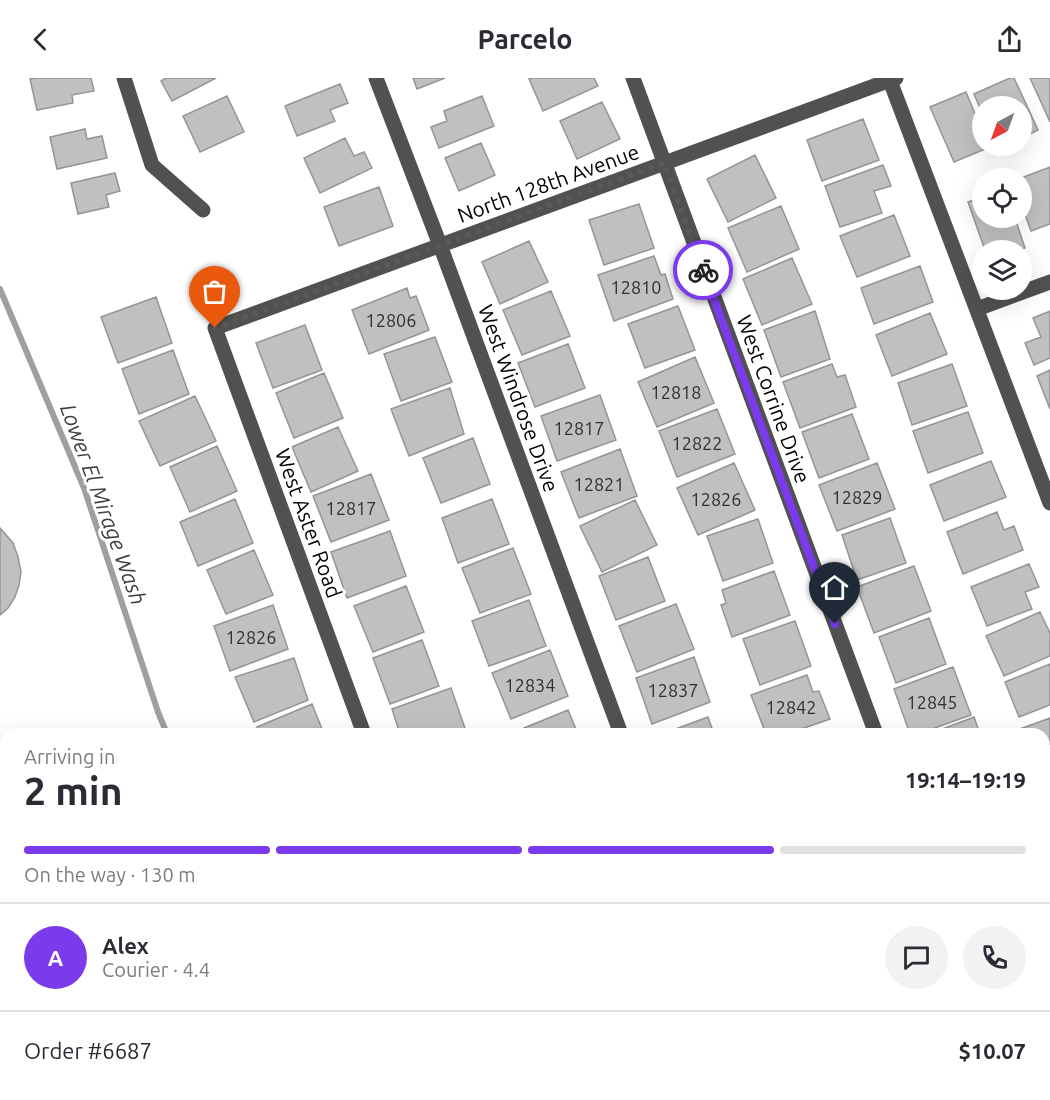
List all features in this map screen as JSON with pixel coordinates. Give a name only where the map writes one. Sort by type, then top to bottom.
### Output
[{"type":"street","points":[[124,78],[152,165],[203,210]]},
{"type":"street","name":"West Windrose Drive","points":[[376,78],[619,728]]},
{"type":"street","name":"West Corrine Drive","points":[[633,78],[874,728]]},
{"type":"street","points":[[892,79],[1050,503]]},
{"type":"street","name":"North 128th Avenue","points":[[215,328],[892,79]]},
{"type":"street","points":[[977,309],[1050,282]]},
{"type":"street","name":"West Aster Road","points":[[215,328],[362,728]]},
{"type":"building","points":[[91,78],[94,91],[72,95],[73,103],[37,110],[30,79]]},
{"type":"building","points":[[166,78],[216,78],[172,101],[161,81]]},
{"type":"building","points":[[413,78],[445,78],[417,89]]},
{"type":"building","points":[[594,78],[598,86],[543,111],[529,79]]},
{"type":"building","points":[[1014,78],[1022,96],[975,96],[974,94]]},
{"type":"building","points":[[1030,78],[1050,78],[1050,122]]},
{"type":"building","points":[[340,84],[348,103],[330,110],[335,121],[297,136],[285,106]]},
{"type":"building","points":[[966,92],[972,107],[972,154],[954,162],[930,107]]},
{"type":"building","points":[[227,96],[244,132],[200,152],[183,116]]},
{"type":"building","points":[[482,96],[494,126],[439,148],[431,127],[447,121],[444,111]]},
{"type":"building","points":[[602,102],[620,139],[577,159],[560,121]]},
{"type":"building","points":[[1032,117],[1038,130],[1032,133]]},
{"type":"building","points":[[863,119],[879,160],[822,181],[807,140]]},
{"type":"building","points":[[85,129],[87,139],[102,136],[107,158],[57,169],[50,137]]},
{"type":"building","points":[[345,138],[354,156],[364,152],[372,168],[320,193],[304,158]]},
{"type":"building","points":[[481,143],[495,175],[459,191],[445,158]]},
{"type":"building","points":[[755,155],[776,198],[728,222],[707,179]]},
{"type":"building","points":[[883,165],[891,186],[874,191],[882,213],[840,227],[825,186]]},
{"type":"building","points":[[1050,167],[1050,224],[1031,231],[1030,228],[1032,228],[1032,174]]},
{"type":"building","points":[[115,173],[120,191],[106,195],[109,207],[78,214],[71,183]]},
{"type":"building","points":[[379,187],[393,226],[339,246],[324,207]]},
{"type":"building","points":[[972,201],[972,213],[968,202]]},
{"type":"building","points":[[639,204],[654,248],[604,265],[589,220]]},
{"type":"building","points":[[781,206],[799,249],[747,272],[728,228]]},
{"type":"building","points":[[894,215],[910,256],[857,277],[840,236]]},
{"type":"building","points":[[977,228],[1018,228],[1022,240],[981,240]]},
{"type":"building","points":[[529,241],[548,282],[500,304],[482,262]]},
{"type":"building","points":[[654,256],[661,275],[665,274],[673,299],[614,321],[598,275]]},
{"type":"building","points":[[792,258],[812,304],[762,325],[743,279]]},
{"type":"building","points":[[920,266],[933,302],[874,324],[861,288]]},
{"type":"building","points":[[407,288],[410,298],[416,296],[429,330],[369,354],[352,310]]},
{"type":"building","points":[[551,291],[570,336],[522,355],[503,310]]},
{"type":"building","points":[[156,297],[172,343],[118,363],[101,317]]},
{"type":"building","points":[[678,306],[695,350],[645,368],[628,324]]},
{"type":"building","points":[[815,311],[830,359],[781,377],[764,330]]},
{"type":"building","points":[[1050,311],[1050,358],[1034,365],[1025,343],[1041,337],[1033,318]]},
{"type":"building","points":[[930,313],[947,354],[892,376],[876,335]]},
{"type":"building","points":[[305,325],[322,370],[273,388],[256,343]]},
{"type":"building","points":[[435,337],[452,382],[401,401],[384,354]]},
{"type":"building","points":[[568,344],[585,388],[535,407],[518,363]]},
{"type":"building","points":[[173,350],[189,394],[139,414],[122,369]]},
{"type":"building","points":[[695,357],[714,403],[657,427],[638,382]]},
{"type":"building","points":[[832,364],[837,377],[845,375],[856,407],[800,428],[783,382]]},
{"type":"building","points":[[952,364],[967,406],[912,425],[898,383]]},
{"type":"building","points":[[1050,370],[1050,409],[1037,376]]},
{"type":"building","points":[[324,373],[343,418],[294,438],[276,393]]},
{"type":"building","points":[[450,388],[464,434],[409,456],[391,409]]},
{"type":"building","points":[[600,395],[616,440],[557,461],[541,416]]},
{"type":"building","points":[[195,396],[216,441],[160,466],[139,421]]},
{"type":"building","points":[[717,409],[735,454],[677,477],[659,431]]},
{"type":"building","points":[[968,412],[983,453],[928,473],[913,431]]},
{"type":"building","points":[[852,414],[869,459],[819,478],[802,432]]},
{"type":"building","points":[[338,427],[358,471],[311,492],[292,447]]},
{"type":"building","points":[[473,438],[490,484],[441,503],[423,458]]},
{"type":"building","points":[[217,446],[237,491],[190,512],[170,467]]},
{"type":"building","points":[[620,449],[637,496],[579,518],[561,472]]},
{"type":"building","points":[[991,461],[1006,497],[944,521],[930,485]]},
{"type":"building","points":[[734,463],[755,510],[698,535],[677,488]]},
{"type":"building","points":[[877,463],[895,509],[837,531],[819,485]]},
{"type":"building","points":[[371,474],[389,520],[331,542],[313,496]]},
{"type":"building","points":[[235,499],[253,543],[198,566],[180,522]]},
{"type":"building","points":[[492,499],[509,544],[458,563],[442,518]]},
{"type":"building","points":[[635,500],[657,545],[602,572],[580,526]]},
{"type":"building","points":[[997,512],[1004,530],[1014,526],[1023,550],[963,574],[947,532]]},
{"type":"building","points":[[890,518],[906,563],[857,580],[842,535]]},
{"type":"building","points":[[758,519],[773,563],[723,581],[707,536]]},
{"type":"building","points":[[0,528],[13,543],[21,572],[15,597],[0,615]]},
{"type":"building","points":[[390,531],[406,576],[347,598],[331,552]]},
{"type":"building","points":[[513,548],[531,594],[480,613],[462,568]]},
{"type":"building","points":[[254,550],[273,595],[226,614],[207,570]]},
{"type":"building","points":[[648,557],[665,601],[616,620],[599,576]]},
{"type":"building","points":[[1029,564],[1039,587],[1025,592],[1032,609],[987,626],[971,587]]},
{"type":"building","points":[[914,566],[931,611],[874,633],[857,587]]},
{"type":"building","points":[[774,571],[790,615],[732,637],[721,605],[726,603],[722,590]]},
{"type":"building","points":[[406,586],[424,632],[373,652],[354,606]]},
{"type":"building","points":[[529,600],[546,646],[489,666],[472,621]]},
{"type":"building","points":[[676,604],[694,649],[637,672],[619,626]]},
{"type":"building","points":[[273,605],[288,649],[230,671],[214,626]]},
{"type":"building","points":[[1040,612],[1050,633],[1050,656],[1004,676],[986,636]]},
{"type":"building","points":[[929,618],[946,664],[896,683],[879,637]]},
{"type":"building","points":[[795,621],[811,666],[760,685],[743,639]]},
{"type":"building","points":[[422,640],[439,686],[390,704],[373,658]]},
{"type":"building","points":[[550,650],[568,696],[511,719],[492,673]]},
{"type":"building","points":[[694,657],[710,702],[652,724],[636,678]]},
{"type":"building","points":[[294,658],[308,700],[254,722],[235,677]]},
{"type":"building","points":[[1050,664],[1050,705],[1019,717],[1005,682]]},
{"type":"building","points":[[953,667],[971,715],[935,728],[908,728],[894,689]]},
{"type":"building","points":[[807,675],[813,692],[819,691],[830,719],[804,728],[764,728],[751,695]]},
{"type":"building","points":[[451,688],[465,728],[398,728],[392,709]]},
{"type":"building","points":[[312,704],[322,728],[257,728]]},
{"type":"building","points":[[568,710],[576,728],[524,728]]},
{"type":"building","points":[[708,717],[712,728],[678,728]]},
{"type":"building","points":[[974,717],[978,728],[945,728]]},
{"type":"building","points":[[1050,718],[1050,728],[1022,728]]},
{"type":"waterway","name":"Lower El Mirage Wash","points":[[0,289],[84,488],[165,728]]},
{"type":"way so far","points":[[215,328],[664,163],[703,270]]},
{"type":"route","points":[[703,270],[835,624]]}]
